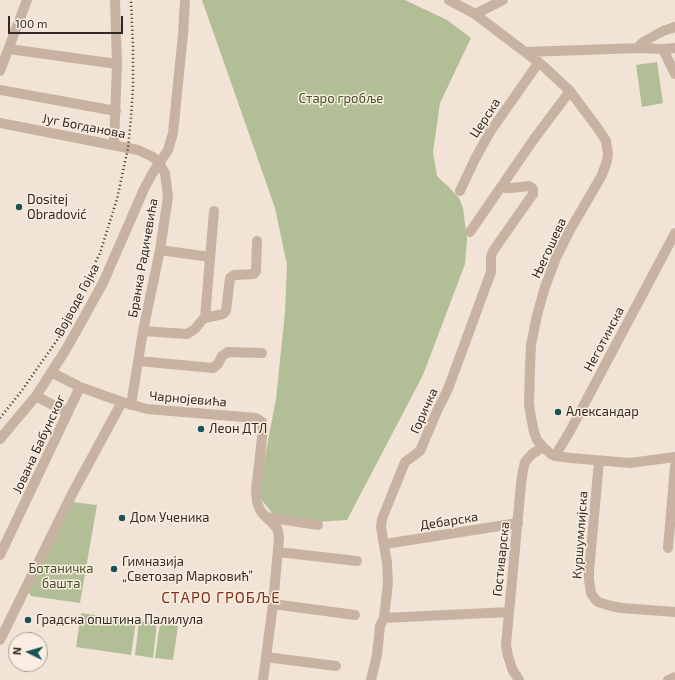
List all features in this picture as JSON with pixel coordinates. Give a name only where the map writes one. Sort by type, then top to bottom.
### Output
[{"type":"street","points":[[0,71],[27,0]]},
{"type":"street","points":[[114,145],[117,64],[115,0]]},
{"type":"street","points":[[159,163],[168,150],[173,133],[185,0]]},
{"type":"street","name":"Његошева","points":[[449,0],[475,14],[538,62],[570,91],[606,141],[608,153],[602,175],[570,230],[556,258],[544,287],[536,315],[531,352],[529,404],[537,440],[547,451],[555,456]]},
{"type":"street","points":[[475,14],[503,0]]},
{"type":"street","points":[[640,48],[642,43],[649,38],[675,26]]},
{"type":"street","points":[[8,48],[117,64]]},
{"type":"street","points":[[525,52],[675,48]]},
{"type":"street","points":[[663,49],[675,74]]},
{"type":"street","name":"Церска","points":[[460,191],[490,132],[538,62]]},
{"type":"street","points":[[0,90],[116,111]]},
{"type":"street","points":[[470,232],[534,138],[570,91]]},
{"type":"street","name":"Југ Богданова","points":[[0,123],[138,150],[146,153],[159,163]]},
{"type":"street","name":"Бранка Радичевића","points":[[0,640],[70,496],[127,403],[138,361],[160,250],[168,197],[165,173],[159,163]]},
{"type":"street","name":"Војводе Гојка","points":[[0,438],[36,396],[78,328],[103,283],[144,189],[159,163]]},
{"type":"street","name":"Горичка","points":[[371,680],[377,655],[380,626],[384,618],[388,574],[385,544],[381,526],[382,519],[405,462],[420,451],[448,389],[491,272],[492,254],[533,194],[533,189],[529,186],[511,188],[502,186]]},
{"type":"street","points":[[205,318],[214,211]]},
{"type":"street","name":"Неготинска","points":[[555,456],[562,446],[675,233]]},
{"type":"street","points":[[143,331],[187,334],[195,329],[203,319],[222,314],[226,311],[229,279],[231,276],[252,274],[256,271],[257,241]]},
{"type":"street","points":[[160,250],[210,257]]},
{"type":"street","points":[[138,361],[213,368],[218,364],[222,356],[228,352],[262,353]]},
{"type":"street","name":"Чарнојевића","points":[[52,372],[80,386],[147,409],[256,418],[262,422],[263,425],[256,496],[258,506],[266,517]]},
{"type":"street","name":"Јована Бабунског","points":[[0,555],[80,386]]},
{"type":"street","points":[[36,396],[68,413]]},
{"type":"street","name":"Гостиварска","points":[[519,680],[512,669],[506,645],[521,479],[524,465],[528,458],[543,447]]},
{"type":"street","points":[[555,456],[630,463],[675,457]]},
{"type":"street","name":"Куршумлијска","points":[[599,461],[589,572],[591,593],[598,602],[611,606],[675,612]]},
{"type":"street","points":[[668,548],[675,466]]},
{"type":"street","points":[[266,517],[318,525]]},
{"type":"street","points":[[263,680],[273,604],[279,538],[278,531],[275,526],[266,517]]},
{"type":"street","name":"Дебарска","points":[[385,544],[518,523]]},
{"type":"street","points":[[278,552],[357,561]]},
{"type":"street","points":[[273,604],[355,615]]},
{"type":"street","points":[[384,618],[509,612]]},
{"type":"street","points":[[266,657],[336,666]]},
{"type":"street","points":[[668,680],[675,677]]},
{"type":"green space","name":"Старо гробље","points":[[202,0],[405,0],[447,20],[471,38],[440,103],[433,152],[437,176],[459,198],[463,208],[467,239],[465,264],[423,375],[347,520],[315,522],[272,513],[261,499],[260,482],[276,399],[285,312],[287,265],[275,208]]},
{"type":"green space","points":[[657,62],[663,103],[642,107],[636,65]]},
{"type":"green space","name":"Ботаничка башта","points":[[73,502],[97,505],[80,603],[31,596],[28,591]]},
{"type":"green space","points":[[81,613],[136,621],[131,655],[76,647]]},
{"type":"green space","points":[[139,621],[157,623],[153,658],[135,655]]},
{"type":"green space","points":[[160,623],[178,626],[173,660],[155,658]]},
{"type":"railway","points":[[0,418],[20,393],[60,336],[100,253],[117,199],[128,148],[131,118],[133,86],[131,0]]},
{"type":"place","name":"Dositej Obradović","points":[[19,207]]},
{"type":"place","name":"Александар","points":[[558,412]]},
{"type":"place","name":"Леон ДТЛ","points":[[201,429]]},
{"type":"place","name":"Дом Ученика","points":[[122,518]]},
{"type":"place","name":"Гимназија „Светозар Марковић”","points":[[114,569]]},
{"type":"place","name":"Градска општина Палилула","points":[[28,620]]},
{"type":"district","name":"СТАРО ГРОБЉЕ","points":[[221,598]]}]
